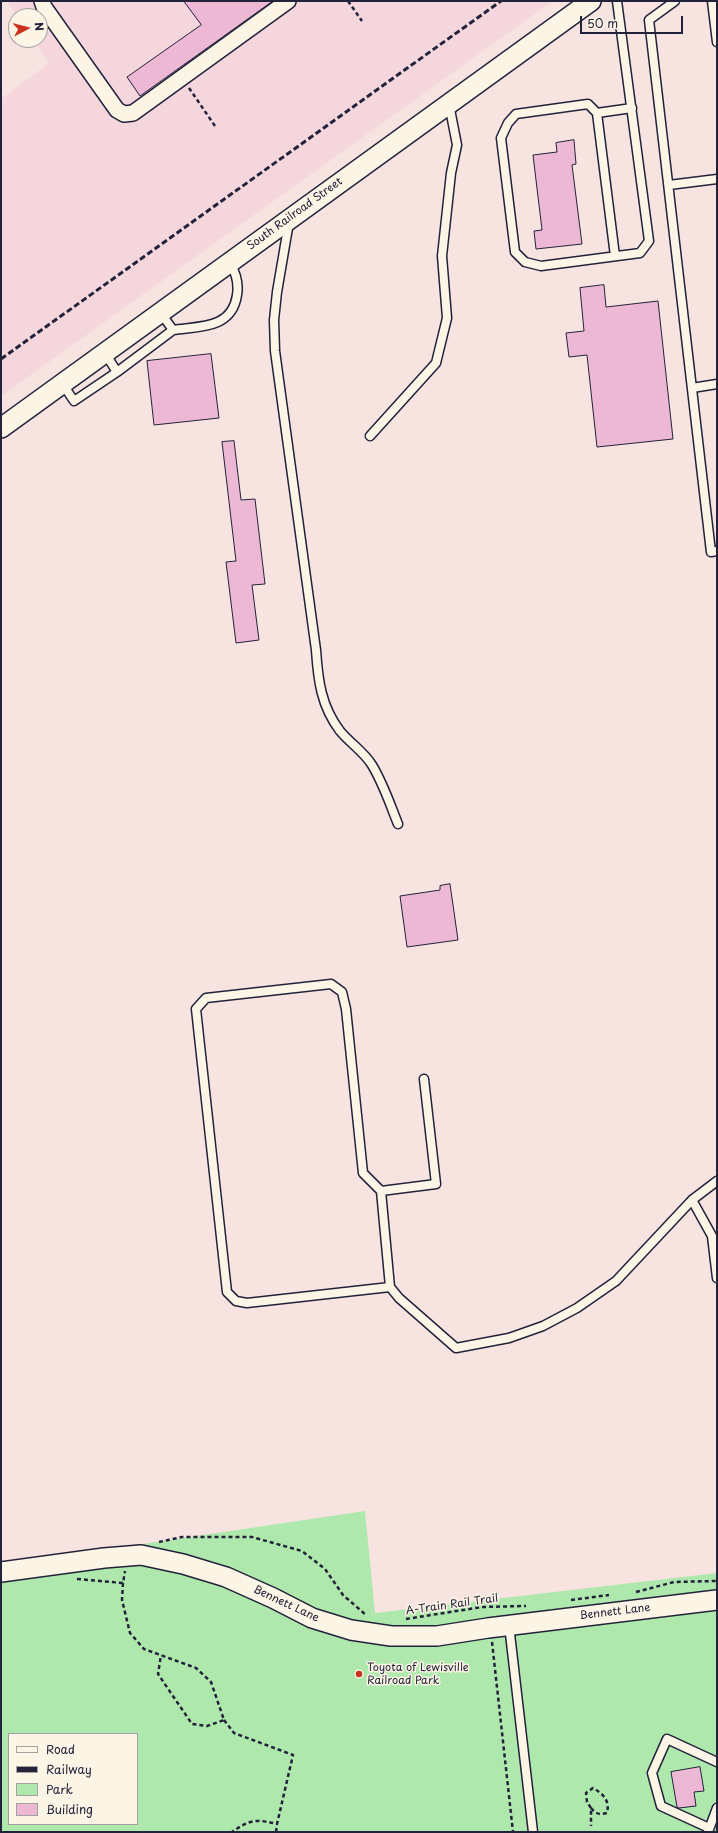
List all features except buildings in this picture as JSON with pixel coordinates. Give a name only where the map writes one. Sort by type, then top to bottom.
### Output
[{"type":"street","points":[[42,1],[44,7],[94,80],[117,110],[124,114],[133,113],[288,1]]},
{"type":"street","name":"South Railroad Street","points":[[1,428],[591,1]]},
{"type":"street","name":"Bennett Lane","points":[[1,1572],[104,1558],[142,1556],[183,1564],[226,1577],[273,1598],[312,1618],[351,1630],[391,1636],[436,1636],[508,1625],[717,1600]]},
{"type":"lane","points":[[615,256],[597,113],[588,104],[516,114],[508,123],[501,138],[515,252],[525,262],[541,266],[640,253],[649,241],[617,1]]},
{"type":"lane","points":[[675,1],[649,20],[712,552],[717,551]]},
{"type":"lane","points":[[712,1],[717,42]]},
{"type":"lane","points":[[370,436],[436,363],[447,318],[442,256],[451,173],[457,145],[449,103]]},
{"type":"lane","points":[[597,113],[632,108]]},
{"type":"lane","points":[[669,185],[717,179]]},
{"type":"lane","points":[[290,218],[277,292],[274,320],[275,351],[316,650],[319,685],[326,707],[340,731],[371,764],[398,824]]},
{"type":"lane","points":[[62,383],[74,401],[117,372],[173,330],[213,324],[224,319],[233,310],[238,284],[234,268],[229,262]]},
{"type":"lane","points":[[160,312],[173,330]]},
{"type":"lane","points":[[104,352],[117,372]]},
{"type":"lane","points":[[692,388],[717,384]]},
{"type":"lane","points":[[390,1287],[247,1303],[236,1301],[227,1292],[196,1009],[206,998],[331,984],[342,992],[346,1009],[363,1174],[380,1191],[390,1287],[399,1298],[456,1348],[509,1338],[543,1326],[577,1308],[616,1281],[692,1200],[717,1181]]},
{"type":"lane","points":[[380,1191],[436,1184],[424,1079]]},
{"type":"lane","points":[[692,1200],[712,1236],[717,1278]]},
{"type":"lane","points":[[508,1625],[533,1832]]},
{"type":"lane","points":[[717,1762],[667,1740],[652,1773],[661,1806],[708,1830],[717,1808]]},
{"type":"path","points":[[348,1],[362,20]]},
{"type":"path","points":[[182,78],[215,126]]},
{"type":"path","points":[[154,1543],[182,1537],[252,1537],[302,1550],[325,1570],[343,1595],[366,1616],[373,1617]]},
{"type":"path","points":[[134,1556],[126,1569],[122,1600],[130,1633],[144,1649],[196,1668],[211,1682],[224,1720],[234,1733],[293,1755],[276,1832]]},
{"type":"path","points":[[72,1579],[123,1583]]},
{"type":"path","points":[[630,1594],[674,1582],[717,1581]]},
{"type":"path","points":[[568,1600],[616,1595]]},
{"type":"path","name":"A-Train Rail Trail","points":[[400,1620],[482,1607],[533,1605]]},
{"type":"path","points":[[482,1607],[492,1644],[513,1832]]},
{"type":"path","points":[[161,1655],[158,1674],[192,1724],[207,1726],[224,1720]]},
{"type":"path","points":[[591,1808],[596,1814],[606,1813],[608,1808],[607,1800],[602,1793],[593,1788],[586,1793],[587,1802],[591,1808],[591,1826]]},
{"type":"path","points":[[232,1832],[244,1823],[260,1820],[277,1824]]},
{"type":"shaded area","points":[[7,1],[553,1],[1,396],[1,99],[49,63],[39,48],[48,48],[48,8],[12,8]]},
{"type":"green space","name":"Toyota of Lewisville Railroad Park","points":[[365,1511],[375,1613],[717,1573],[717,1832],[1,1832],[1,1565]]},
{"type":"railway","points":[[1,359],[501,1]]},
{"type":"place","name":"Toyota of Lewisville Railroad Park","points":[[359,1674]]}]
